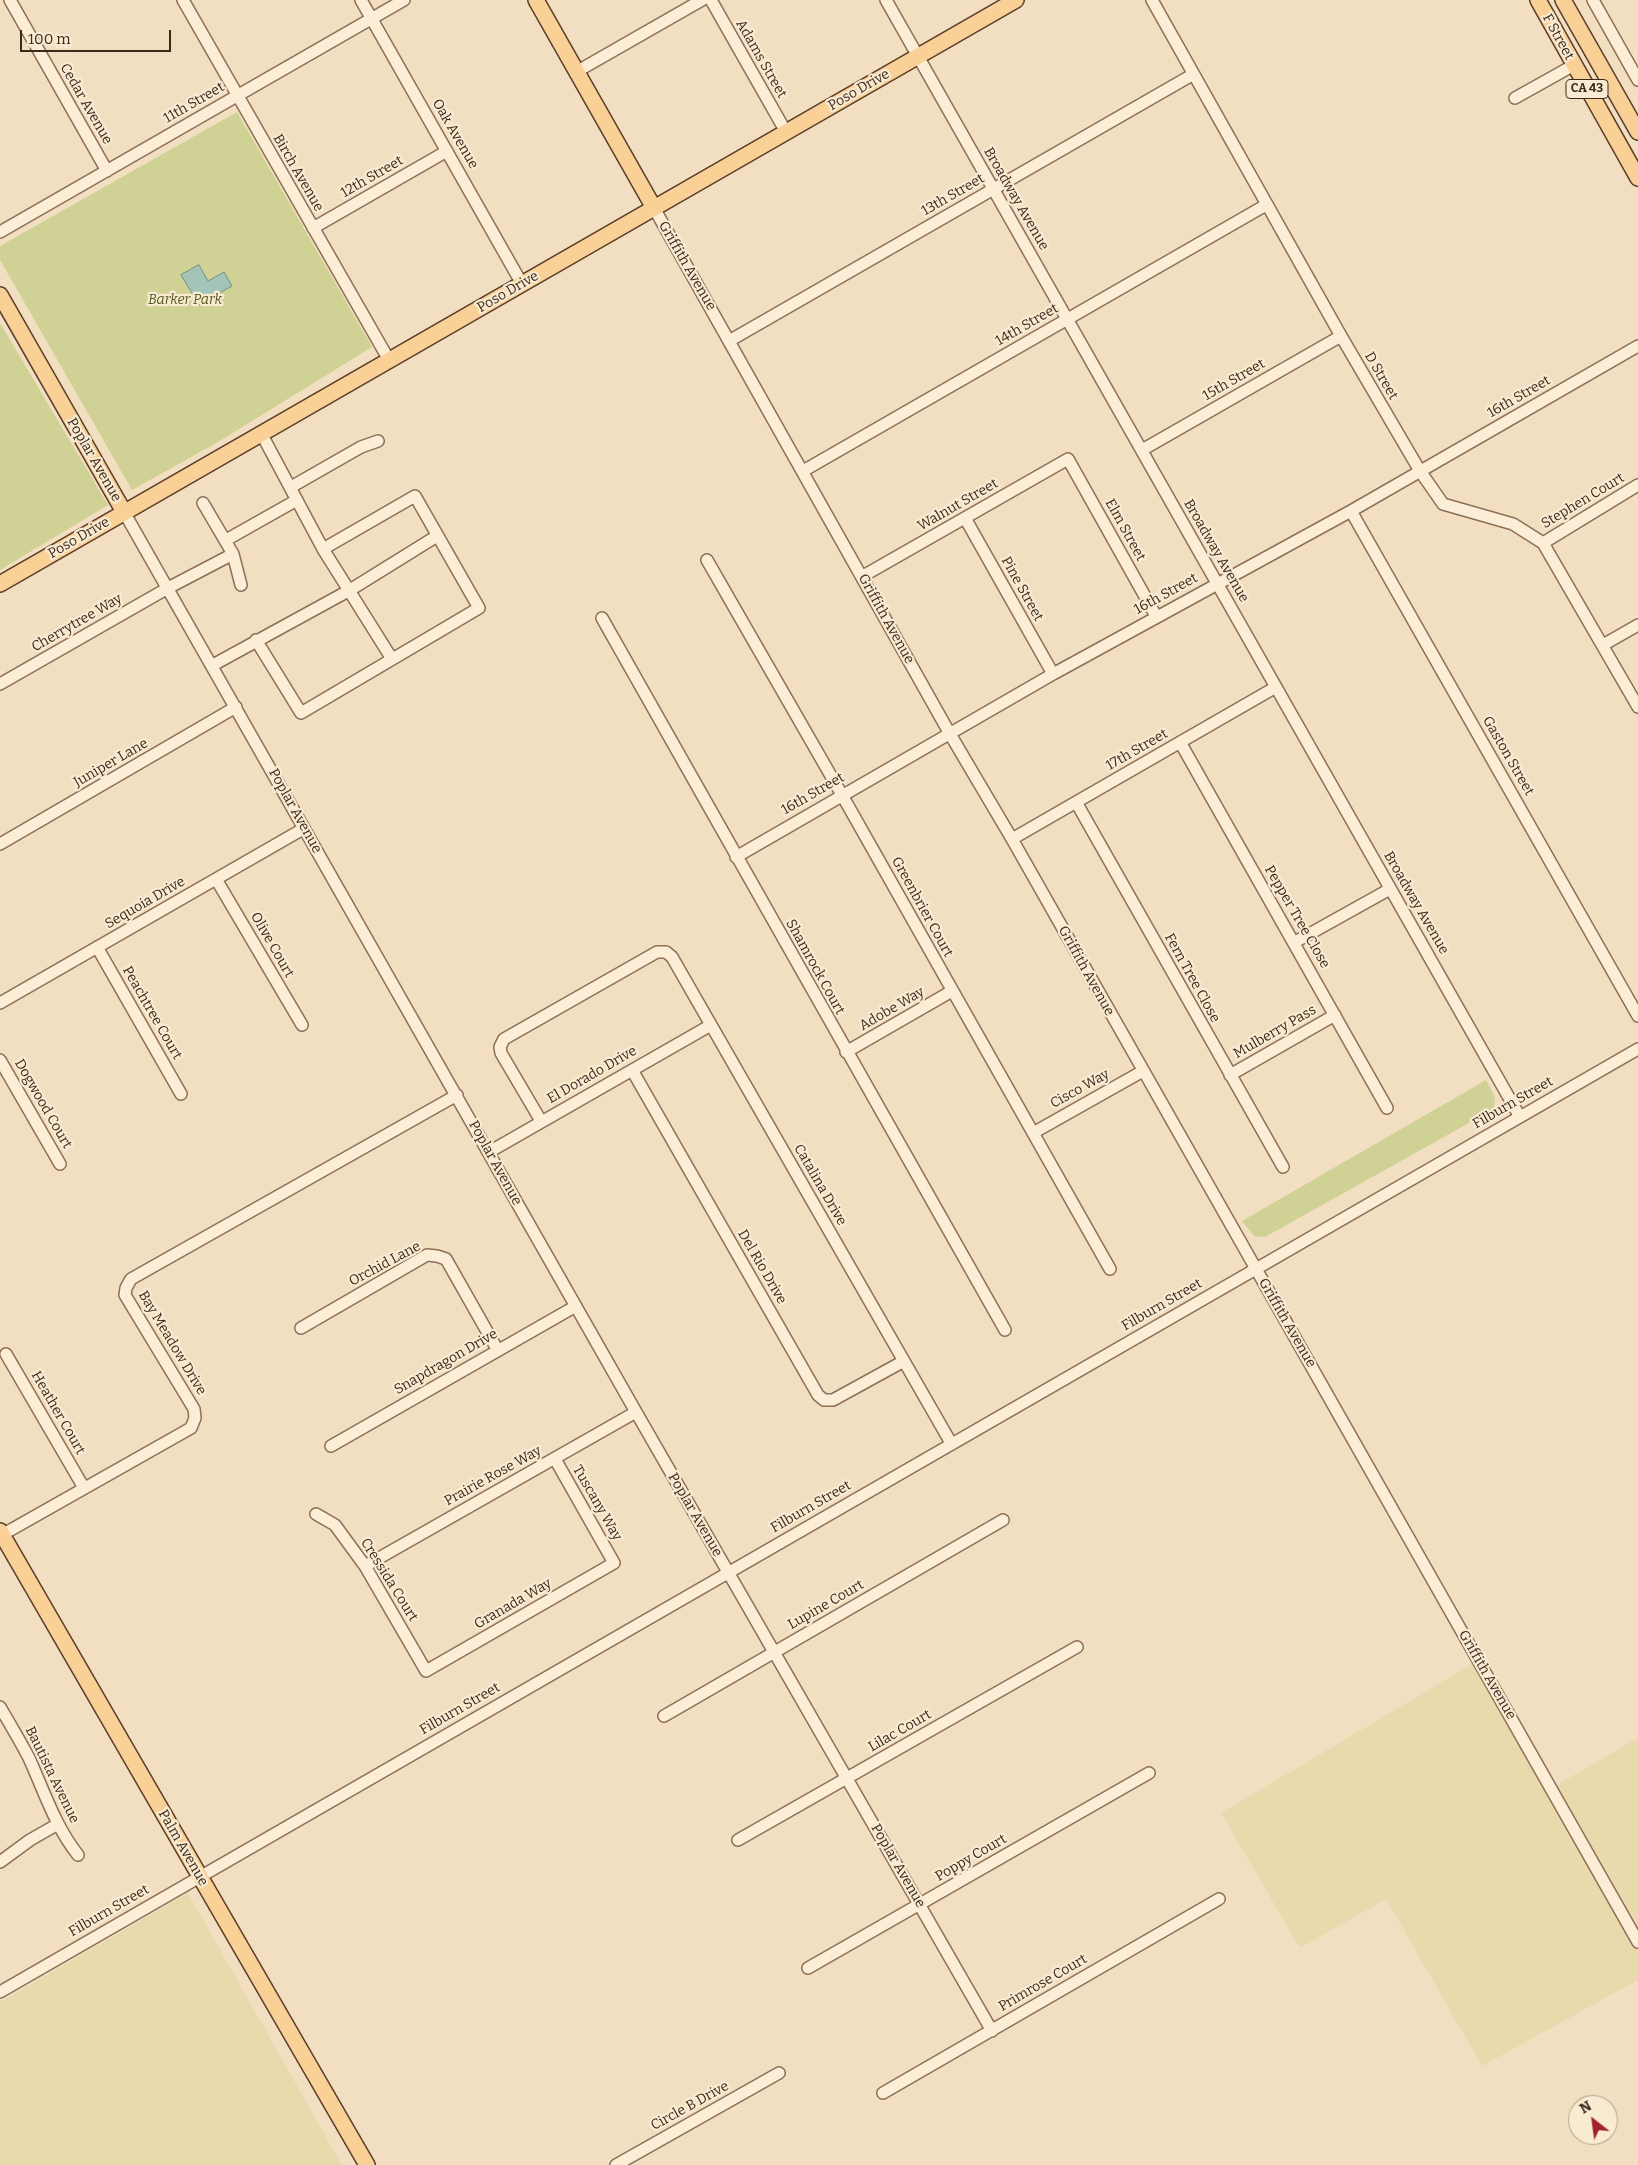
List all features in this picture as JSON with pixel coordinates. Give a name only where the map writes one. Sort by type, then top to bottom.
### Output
[{"type":"main road","name":"Griffith Avenue","points":[[536,0],[654,208]]},
{"type":"main road","name":"Poso Drive","points":[[0,584],[1016,0]]},
{"type":"main road","name":"F Street","points":[[1538,0],[1638,178]]},
{"type":"main road","name":"F Street","points":[[1563,0],[1638,132]]},
{"type":"main road","name":"Poplar Avenue","points":[[0,295],[124,512]]},
{"type":"main road","name":"Palm Avenue","points":[[1,1534],[366,2165]]},
{"type":"street","name":"Cedar Avenue","points":[[10,0],[107,170]]},
{"type":"street","name":"Birch Avenue","points":[[183,0],[236,96],[389,360]]},
{"type":"street","name":"Oak Avenue","points":[[361,0],[522,284]]},
{"type":"street","name":"11th Street","points":[[0,232],[404,0]]},
{"type":"street","points":[[576,72],[702,0]]},
{"type":"street","name":"Adams Street","points":[[711,0],[786,132]]},
{"type":"street","name":"Broadway Avenue","points":[[886,0],[1520,1117]]},
{"type":"street","name":"D Street","points":[[1152,0],[1266,205],[1420,471],[1443,504],[1512,524],[1543,543],[1638,707]]},
{"type":"street","points":[[1593,0],[1638,80]]},
{"type":"street","points":[[1515,98],[1574,65]]},
{"type":"street","name":"13th Street","points":[[729,341],[1192,74]]},
{"type":"street","name":"12th Street","points":[[313,228],[447,151]]},
{"type":"street","name":"14th Street","points":[[803,471],[1266,205]]},
{"type":"street","name":"Griffith Avenue","points":[[654,208],[863,576],[950,734],[1012,839],[1638,1942]]},
{"type":"street","name":"15th Street","points":[[1142,450],[1341,336]]},
{"type":"street","name":"16th Street","points":[[736,856],[1053,674],[1217,582],[1351,511],[1638,346]]},
{"type":"street","points":[[261,433],[323,549],[392,659]]},
{"type":"street","points":[[291,486],[361,448],[378,441]]},
{"type":"street","name":"Walnut Street","points":[[863,576],[1068,459]]},
{"type":"street","name":"Elm Street","points":[[1068,459],[1156,616]]},
{"type":"street","name":"Stephen Court","points":[[1543,543],[1638,485]]},
{"type":"street","points":[[256,640],[301,713],[479,608],[415,496],[323,549]]},
{"type":"street","points":[[226,540],[297,500]]},
{"type":"street","points":[[203,503],[233,554],[241,585]]},
{"type":"street","name":"Gaston Street","points":[[1351,511],[1638,1016]]},
{"type":"street","name":"Poplar Avenue","points":[[124,512],[213,665],[636,1412],[992,2031]]},
{"type":"street","name":"Pine Street","points":[[965,518],[1053,674]]},
{"type":"street","points":[[213,665],[350,590],[437,536]]},
{"type":"street","name":"Cherrytree Way","points":[[0,684],[168,588],[233,554]]},
{"type":"street","name":"Greenbrier Court","points":[[706,560],[842,795],[1110,1269]]},
{"type":"street","name":"Shamrock Court","points":[[602,618],[1005,1330]]},
{"type":"street","points":[[1603,645],[1638,625]]},
{"type":"street","name":"17th Street","points":[[1012,839],[1276,687]]},
{"type":"street","name":"Juniper Lane","points":[[0,844],[236,707]]},
{"type":"street","name":"Pepper Tree Close","points":[[1180,742],[1295,942],[1387,1108]]},
{"type":"street","name":"Fern Tree Close","points":[[1076,802],[1283,1167]]},
{"type":"street","name":"Sequoia Drive","points":[[0,1002],[304,828]]},
{"type":"street","name":"Olive Court","points":[[216,879],[302,1025]]},
{"type":"street","points":[[1295,942],[1390,889]]},
{"type":"street","name":"Peachtree Court","points":[[97,947],[181,1094]]},
{"type":"street","name":"Catalina Drive","points":[[541,1121],[501,1053],[500,1047],[504,1039],[657,952],[666,952],[672,957],[951,1443]]},
{"type":"street","name":"Adobe Way","points":[[846,1052],[952,991]]},
{"type":"street","name":"Mulberry Pass","points":[[1230,1075],[1335,1016]]},
{"type":"street","name":"El Dorado Drive","points":[[489,1152],[711,1025]]},
{"type":"street","name":"Filburn Street","points":[[0,1992],[1638,1049]]},
{"type":"street","name":"Dogwood Court","points":[[0,1060],[60,1164]]},
{"type":"street","name":"Del Rio Drive","points":[[632,1070],[818,1395],[824,1400],[833,1400],[904,1361]]},
{"type":"street","name":"Cisco Way","points":[[1033,1133],[1143,1071]]},
{"type":"street","name":"Bay Meadow Drive","points":[[1,1534],[191,1428],[195,1418],[194,1409],[125,1295],[126,1288],[131,1279],[457,1095]]},
{"type":"street","name":"Orchid Lane","points":[[301,1328],[427,1255],[437,1256],[446,1259],[497,1350]]},
{"type":"street","name":"Snapdragon Drive","points":[[331,1446],[576,1306]]},
{"type":"street","name":"Heather Court","points":[[6,1354],[84,1488]]},
{"type":"street","name":"Prairie Rose Way","points":[[365,1566],[636,1412]]},
{"type":"street","name":"Tuscany Way","points":[[554,1459],[614,1563]]},
{"type":"street","name":"Cressida Court","points":[[316,1514],[334,1525],[365,1566],[426,1671]]},
{"type":"street","name":"Lupine Court","points":[[664,1716],[1003,1520]]},
{"type":"street","name":"Granada Way","points":[[426,1671],[614,1563]]},
{"type":"street","name":"Lilac Court","points":[[738,1840],[1077,1647]]},
{"type":"street","name":"Bautista Avenue","points":[[0,1707],[28,1757],[58,1824],[67,1841],[78,1855]]},
{"type":"street","name":"Poppy Court","points":[[808,1968],[1149,1773]]},
{"type":"street","points":[[0,1862],[30,1840],[58,1824]]},
{"type":"street","name":"Primrose Court","points":[[883,2093],[1219,1899]]},
{"type":"street","name":"Circle B Drive","points":[[616,2165],[779,2073]]},
{"type":"shaded area","points":[[199,265],[208,281],[224,272],[232,286],[199,305],[181,275]]},
{"type":"shaded area","points":[[1479,1660],[1553,1787],[1638,1738],[1638,1980],[1482,2066],[1386,1899],[1300,1948],[1221,1813]]},
{"type":"shaded area","points":[[188,1893],[342,2165],[0,2165],[0,2002]]},
{"type":"green space","name":"Barker Park","points":[[237,112],[372,347],[218,442],[132,490],[0,260],[0,246]]},
{"type":"green space","points":[[0,323],[108,505],[0,570]]},
{"type":"green space","points":[[1486,1080],[1495,1097],[1494,1109],[1265,1237],[1254,1236],[1242,1221]]}]
